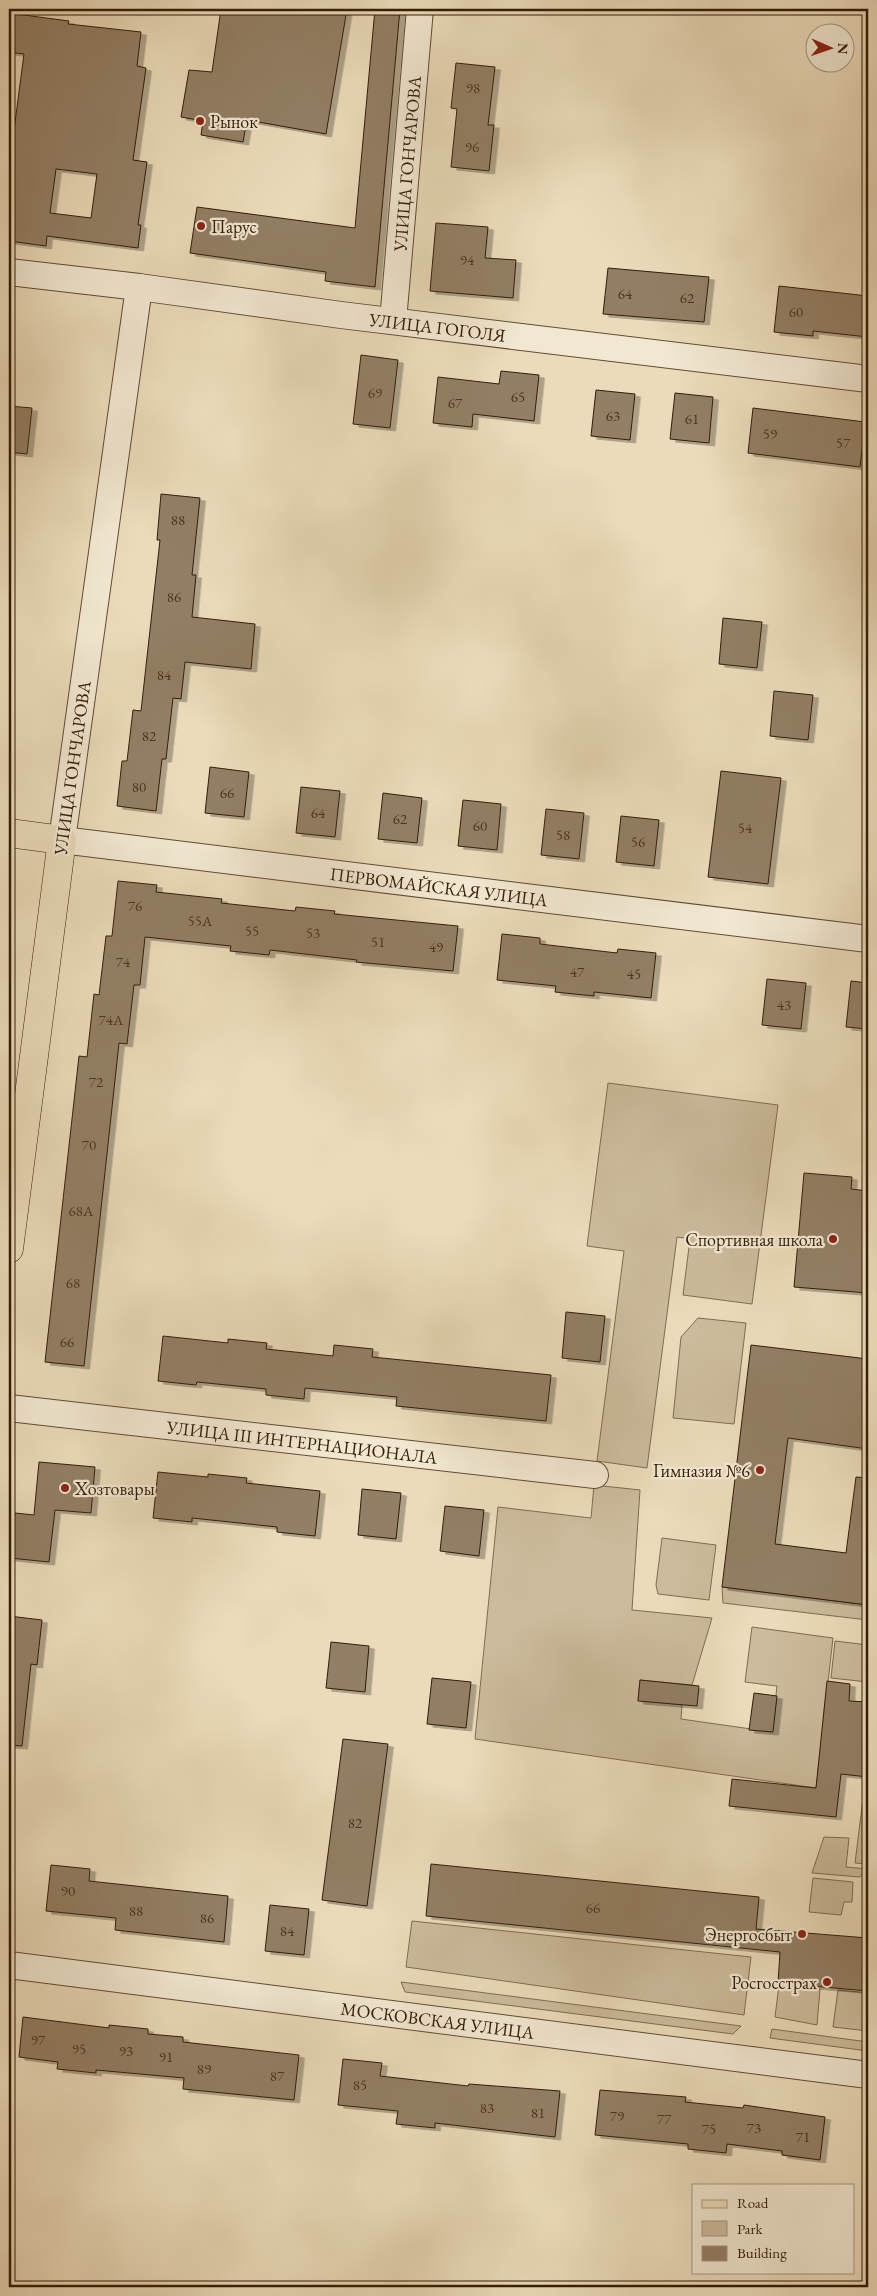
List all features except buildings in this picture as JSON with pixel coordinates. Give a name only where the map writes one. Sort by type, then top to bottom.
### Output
[{"type":"main road","name":"ПЕРВОМАЙСКАЯ УЛИЦА","points":[[9,833],[62,840]]},
{"type":"main road","name":"УЛИЦА ГОНЧАРОВА","points":[[9,1249],[62,840]]},
{"type":"street","name":"УЛИЦА ГОНЧАРОВА","points":[[393,321],[420,9]]},
{"type":"street","name":"УЛИЦА ГОГОЛЯ","points":[[9,272],[868,379]]},
{"type":"street","name":"УЛИЦА ГОНЧАРОВА","points":[[62,840],[138,287]]},
{"type":"street","name":"ПЕРВОМАЙСКАЯ УЛИЦА","points":[[62,840],[868,940]]},
{"type":"street","name":"УЛИЦА III ИНТЕРНАЦИОНАЛА","points":[[9,1408],[595,1475]]},
{"type":"street","name":"МОСКОВСКАЯ УЛИЦА","points":[[9,1965],[868,2074]]},
{"type":"green space","points":[[608,1083],[778,1105],[752,1304],[683,1295],[690,1239],[677,1237],[647,1468],[597,1461],[624,1251],[587,1246]]},
{"type":"green space","points":[[698,1318],[746,1323],[734,1424],[673,1418],[681,1337]]},
{"type":"green space","points":[[594,1485],[640,1490],[632,1610],[712,1618],[692,1685],[640,1680],[638,1700],[682,1705],[681,1719],[772,1732],[777,1686],[745,1682],[752,1627],[833,1638],[816,1788],[475,1739],[498,1507],[591,1518]]},
{"type":"green space","points":[[662,1538],[716,1545],[709,1600],[658,1594],[656,1585]]},
{"type":"green space","points":[[722,1587],[868,1605],[868,1620],[723,1603]]},
{"type":"green space","points":[[835,1641],[868,1645],[868,1682],[831,1678]]},
{"type":"green space","points":[[863,1799],[868,1800],[868,1864],[855,1863]]},
{"type":"green space","points":[[824,1837],[849,1838],[846,1867],[868,1869],[868,1874],[863,1873],[860,1877],[812,1873]]},
{"type":"green space","points":[[813,1878],[853,1882],[852,1902],[844,1902],[841,1915],[809,1912]]},
{"type":"green space","points":[[412,1921],[751,1957],[744,2015],[406,1967]]},
{"type":"green space","points":[[401,1982],[741,2026],[733,2034],[405,1992]]},
{"type":"green space","points":[[779,1985],[820,1989],[817,2025],[775,2017]]},
{"type":"green space","points":[[838,1990],[868,1993],[868,2031],[833,2027]]},
{"type":"green space","points":[[772,2029],[868,2042],[868,2051],[770,2038]]},
{"type":"place","name":"Рынок","points":[[200,121]]},
{"type":"place","name":"Парус","points":[[201,226]]},
{"type":"place","name":"Спортивная школа","points":[[833,1239]]},
{"type":"place","name":"Гимназия №6","points":[[760,1470]]},
{"type":"place","name":"Хозтовары","points":[[65,1488]]},
{"type":"place","name":"Энергосбыт","points":[[802,1934]]},
{"type":"place","name":"Росгосстрах","points":[[827,1982]]}]
